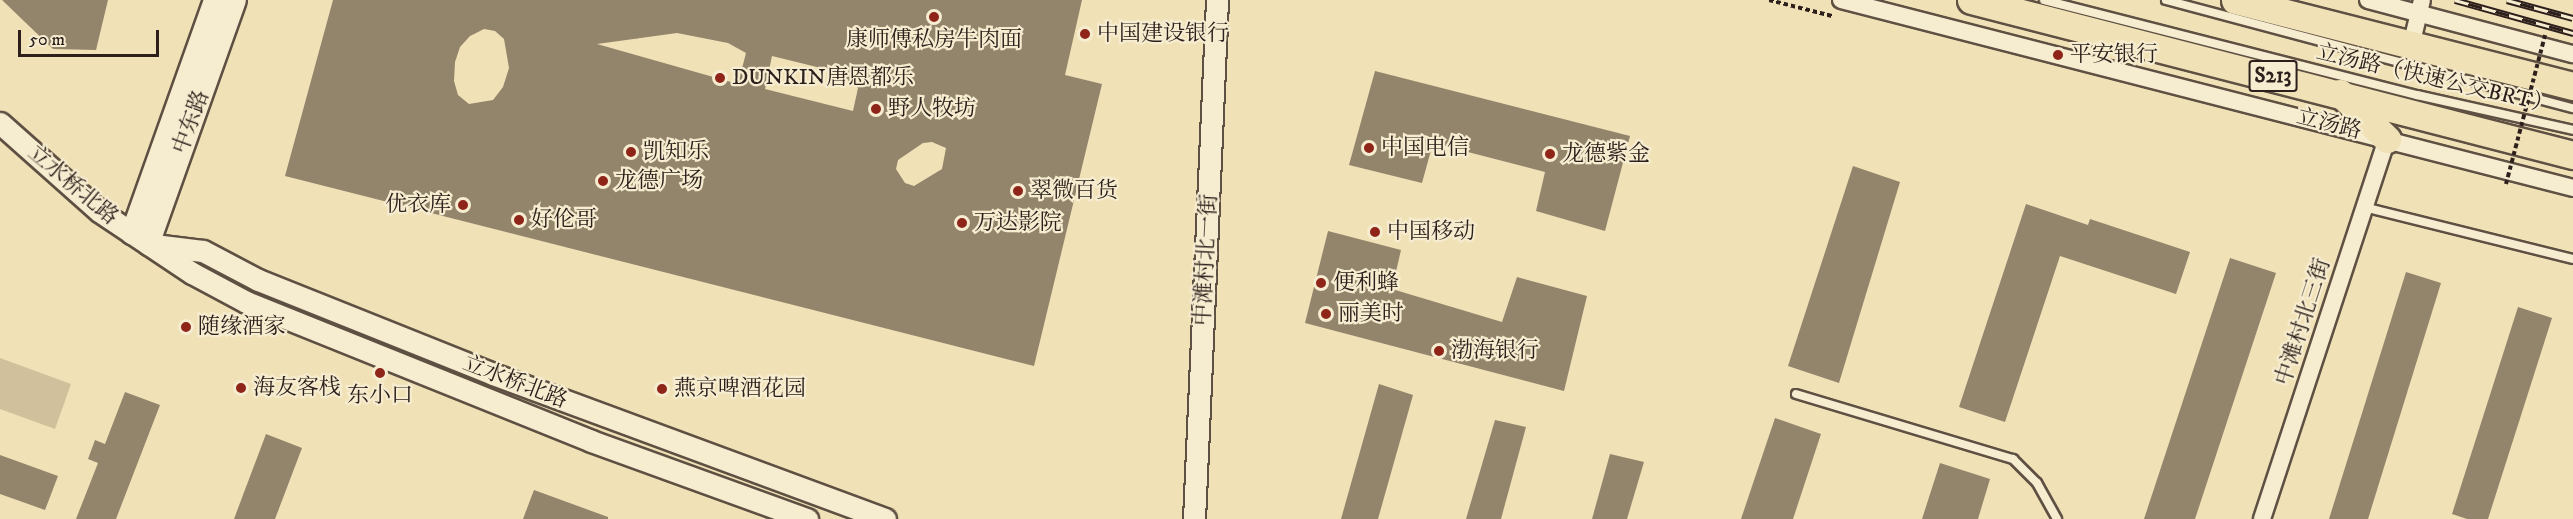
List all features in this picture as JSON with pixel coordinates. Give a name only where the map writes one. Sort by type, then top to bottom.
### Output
[{"type":"main road","name":"立汤路","points":[[1971,0],[2339,92],[2573,155]]},
{"type":"main road","points":[[2235,0],[2283,7],[2412,46],[2573,86]]},
{"type":"main road","points":[[2339,92],[2387,139]]},
{"type":"street","name":"中东路","points":[[139,238],[214,0]]},
{"type":"street","name":"中东路","points":[[139,238],[235,0]]},
{"type":"street","name":"中滩村北一街","points":[[1194,519],[1217,0]]},
{"type":"street","name":"中滩村北一街","points":[[1209,519],[1228,0]]},
{"type":"street","name":"立汤路","points":[[1841,0],[2573,188]]},
{"type":"street","points":[[2368,0],[2420,7],[2573,54]]},
{"type":"street","points":[[2412,46],[2420,7]]},
{"type":"street","name":"立水桥北路","points":[[0,123],[99,212],[257,307],[591,441],[807,519]]},
{"type":"street","name":"中滩村北三街","points":[[2262,519],[2387,139]]},
{"type":"street","name":"立水桥北路","points":[[139,238],[202,251],[258,280],[504,378],[885,519]]},
{"type":"lane","name":"立汤路（快速公交BRT）","points":[[2044,0],[2417,95],[2573,130]]},
{"type":"lane","name":"立汤路（快速公交BRT）","points":[[2166,0],[2573,108]]},
{"type":"lane","points":[[2364,207],[2573,260]]},
{"type":"lane","points":[[1796,394],[2013,459],[2037,483],[2057,519]]},
{"type":"path","points":[[1769,0],[1836,16]]},
{"type":"path","points":[[2506,184],[2546,32]]},
{"type":"shaded area","points":[[0,358],[71,384],[55,429],[0,409]]},
{"type":"building","points":[[2,0],[108,0],[96,50],[53,49]]},
{"type":"building","name":"龙德广场","points":[[333,0],[1082,0],[1065,75],[1102,84],[1034,366],[285,176]],"holes":[[[484,29],[495,31],[504,39],[509,68],[503,87],[493,100],[469,104],[458,95],[454,81],[455,62],[460,47],[470,36]],[[677,33],[728,43],[746,53],[738,84],[597,44]],[[772,56],[829,70],[858,88],[853,111],[765,89]],[[932,142],[946,148],[942,169],[914,186],[905,183],[896,169],[898,160],[923,143]]]},
{"type":"building","name":"龙德紫金","points":[[1375,71],[1630,136],[1605,231],[1536,211],[1545,172],[1433,143],[1422,183],[1349,165]]},
{"type":"building","points":[[1853,166],[1900,182],[1839,383],[1788,366]]},
{"type":"building","points":[[2026,204],[2088,225],[2090,219],[2190,252],[2176,294],[2060,256],[2005,422],[1959,407]]},
{"type":"building","points":[[1328,231],[1401,250],[1392,289],[1502,322],[1517,277],[1587,296],[1564,391],[1305,323]]},
{"type":"building","points":[[2230,258],[2276,273],[2195,519],[2144,519]]},
{"type":"building","points":[[2406,272],[2441,283],[2368,519],[2329,519]]},
{"type":"building","points":[[2518,307],[2552,318],[2488,519],[2467,519],[2452,514]]},
{"type":"building","points":[[1379,384],[1413,395],[1378,519],[1341,519]]},
{"type":"building","points":[[125,392],[160,405],[116,519],[76,519],[98,463],[88,459],[95,440],[105,444]]},
{"type":"building","points":[[1775,418],[1821,434],[1793,519],[1741,519]]},
{"type":"building","points":[[1495,420],[1526,427],[1501,519],[1466,519]]},
{"type":"building","points":[[266,434],[302,448],[275,519],[234,519]]},
{"type":"building","points":[[1610,454],[1644,462],[1627,519],[1592,519]]},
{"type":"building","points":[[0,455],[58,476],[45,510],[0,494]]},
{"type":"building","points":[[1940,463],[1990,479],[1978,519],[1922,519]]},
{"type":"building","points":[[534,490],[608,517],[608,519],[523,519]]},
{"type":"railway","points":[[2455,0],[2573,33]]},
{"type":"railway","points":[[2507,0],[2573,18]]},
{"type":"place","name":"康师傅私房牛肉面","points":[[934,17]]},
{"type":"place","name":"中国建设银行","points":[[1085,34]]},
{"type":"place","name":"平安银行","points":[[2058,55]]},
{"type":"place","name":"DUNKIN唐恩都乐","points":[[720,78]]},
{"type":"place","name":"野人牧坊","points":[[876,109]]},
{"type":"place","name":"中国电信","points":[[1369,148]]},
{"type":"place","name":"凯知乐","points":[[631,152]]},
{"type":"place","name":"龙德紫金","points":[[1550,154]]},
{"type":"place","name":"龙德广场","points":[[603,181]]},
{"type":"place","name":"翠微百货","points":[[1018,191]]},
{"type":"place","name":"优衣库","points":[[463,205]]},
{"type":"place","name":"好伦哥","points":[[519,220]]},
{"type":"place","name":"万达影院","points":[[962,223]]},
{"type":"place","name":"中国移动","points":[[1375,232]]},
{"type":"place","name":"便利蜂","points":[[1321,283]]},
{"type":"place","name":"丽美时","points":[[1326,314]]},
{"type":"place","name":"随缘酒家","points":[[186,327]]},
{"type":"place","name":"渤海银行","points":[[1439,351]]},
{"type":"place","name":"东小口","points":[[380,373]]},
{"type":"place","name":"海友客栈","points":[[241,388]]},
{"type":"place","name":"燕京啤酒花园","points":[[662,389]]}]
